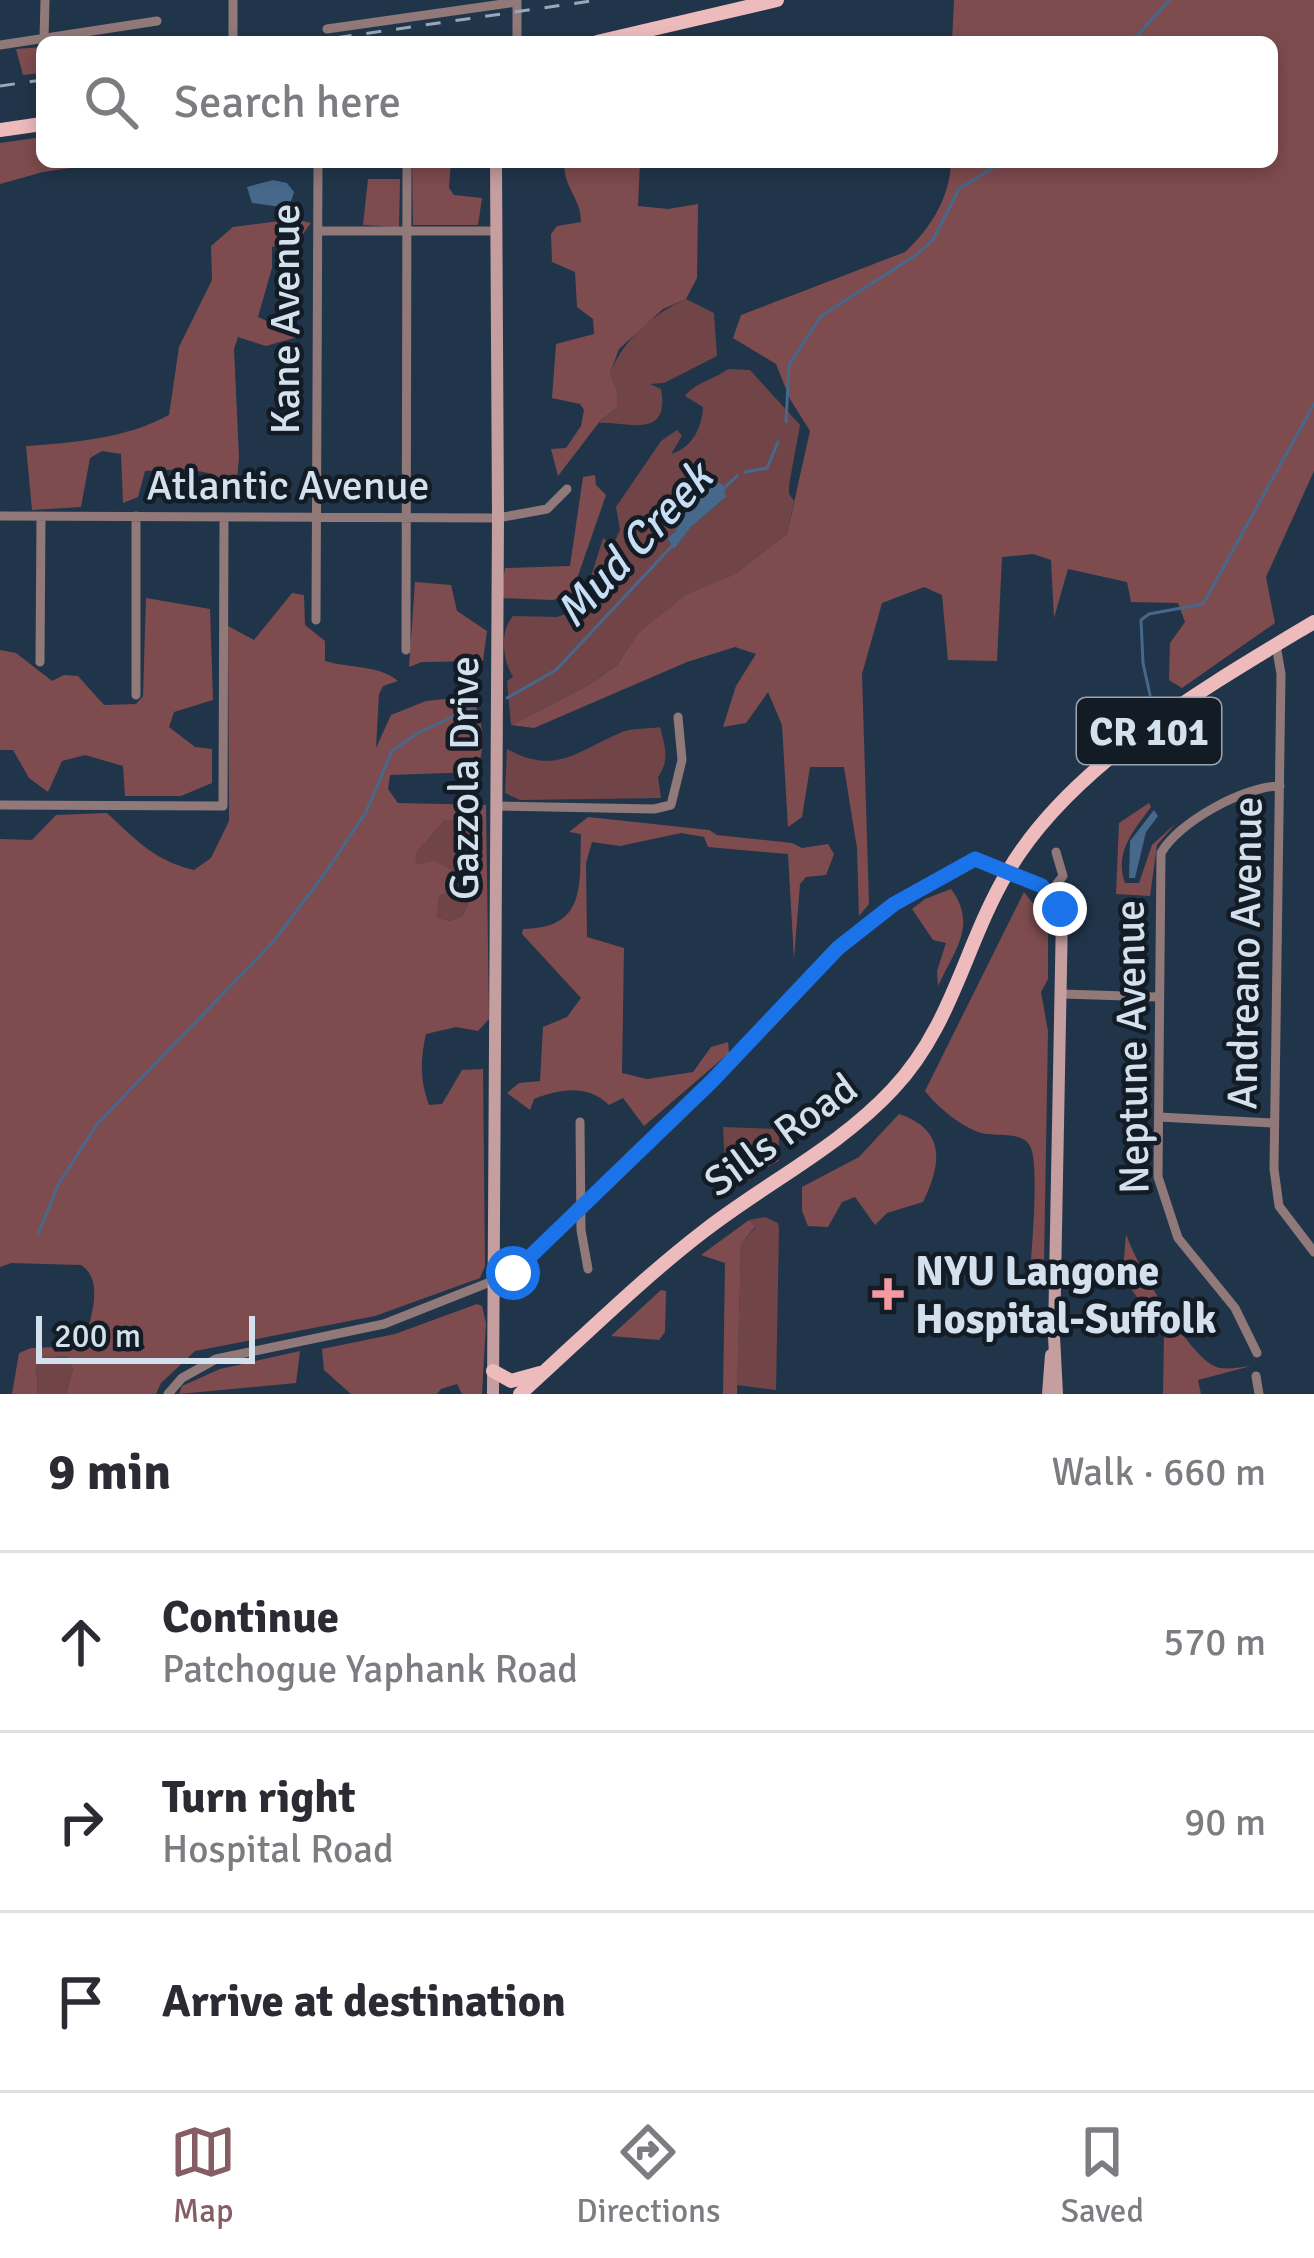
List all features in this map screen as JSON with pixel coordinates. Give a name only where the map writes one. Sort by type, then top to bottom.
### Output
[{"type":"main road","points":[[623,36],[777,0]]},
{"type":"main road","points":[[0,130],[36,125]]},
{"type":"main road","name":"CR 101","points":[[1007,872],[1036,829],[1091,773],[1314,622]]},
{"type":"main road","name":"Sills Road","points":[[520,1394],[704,1231],[837,1141],[896,1086],[946,1012],[1007,872]]},
{"type":"main road","points":[[493,1371],[511,1381],[545,1371]]},
{"type":"street","points":[[44,36],[45,0]]},
{"type":"street","points":[[232,34],[233,0]]},
{"type":"street","points":[[327,29],[517,1],[517,36]]},
{"type":"street","points":[[57,36],[158,21]]},
{"type":"street","points":[[0,45],[36,39]]},
{"type":"street","name":"Kane Avenue","points":[[316,620],[318,168]]},
{"type":"street","points":[[406,650],[407,168]]},
{"type":"street","name":"Gazzola Drive","points":[[493,1394],[496,168]]},
{"type":"street","points":[[318,231],[496,231]]},
{"type":"street","name":"Atlantic Avenue","points":[[0,516],[498,518],[548,509],[567,489]]},
{"type":"street","points":[[40,662],[41,516]]},
{"type":"street","points":[[136,516],[136,695]]},
{"type":"street","points":[[0,805],[224,806],[224,517]]},
{"type":"street","name":"Andreano Avenue","points":[[1276,645],[1281,674],[1273,1123],[1277,1197],[1284,1214],[1312,1246]]},
{"type":"street","points":[[496,806],[654,809],[671,805],[682,760],[677,717]]},
{"type":"street","name":"Neptune Avenue","points":[[1257,1353],[1235,1308],[1178,1238],[1158,1177],[1161,853],[1239,794],[1280,786]]},
{"type":"street","points":[[1050,892],[1063,876],[1057,852]]},
{"type":"street","points":[[168,1394],[192,1371],[216,1360],[384,1324],[494,1281],[526,1263],[859,931],[965,862],[979,860],[1050,892],[1062,915],[1052,1394]]},
{"type":"street","points":[[1061,994],[1158,997]]},
{"type":"street","points":[[1160,1117],[1273,1123]]},
{"type":"street","points":[[580,1121],[581,1208],[589,1269]]},
{"type":"street","points":[[1256,1376],[1258,1394]]},
{"type":"shaded area","points":[[954,0],[1314,0],[1314,471],[1266,577],[1275,623],[1182,688],[1169,680],[1170,643],[1185,622],[1178,603],[1131,602],[1127,582],[1068,569],[1054,618],[1051,560],[1033,554],[1002,557],[997,661],[948,660],[942,595],[924,587],[882,603],[862,674],[869,904],[859,916],[857,848],[844,767],[810,767],[802,817],[788,827],[782,725],[768,692],[746,723],[723,727],[736,686],[756,654],[735,647],[687,662],[534,728],[511,725],[589,685],[617,665],[638,633],[686,595],[735,574],[787,534],[810,431],[776,364],[733,338],[741,315],[905,252],[937,211],[950,168],[1278,168],[1278,36],[952,36]]},
{"type":"shaded area","points":[[36,47],[36,74],[23,75],[16,49]]},
{"type":"shaded area","points":[[36,138],[36,168],[71,168],[0,184],[0,143]]},
{"type":"shaded area","points":[[412,168],[451,168],[449,188],[454,195],[482,198],[478,225],[413,225]]},
{"type":"shaded area","points":[[565,168],[640,168],[638,206],[668,209],[698,204],[697,278],[686,299],[663,309],[619,349],[610,373],[617,408],[600,421],[558,476],[551,449],[566,448],[581,426],[584,410],[580,404],[552,398],[556,344],[594,334],[593,319],[577,307],[575,272],[552,262],[551,234],[557,226],[581,222]]},
{"type":"shaded area","points":[[368,179],[400,179],[399,227],[363,225]]},
{"type":"shaded area","points":[[296,219],[311,223],[300,238],[272,247],[272,268],[258,317],[301,336],[266,346],[238,337],[234,349],[239,457],[235,501],[224,495],[213,474],[188,469],[145,471],[138,497],[123,503],[121,454],[102,451],[90,458],[81,507],[32,510],[26,446],[118,434],[169,415],[179,347],[212,280],[211,246],[233,227]]},
{"type":"shaded area","points":[[686,299],[714,313],[717,356],[664,383],[650,384],[661,389],[662,405],[653,422],[598,423],[617,408],[610,373],[623,349],[651,320]]},
{"type":"shaded area","points":[[728,369],[750,370],[800,425],[789,485],[794,501],[787,534],[735,574],[686,596],[638,633],[617,665],[589,685],[511,725],[507,681],[513,677],[504,646],[513,616],[557,617],[581,609],[603,538],[613,545],[620,530],[616,507],[661,441],[677,430],[682,436],[671,454],[690,442],[703,407],[685,396]],"holes":[[[712,485],[725,498],[691,527],[674,548],[667,538]]]},
{"type":"shaded area","points":[[595,475],[596,485],[606,495],[572,593],[553,600],[500,598],[505,568],[570,566],[583,477]]},
{"type":"shaded area","points":[[415,582],[451,585],[457,611],[487,631],[483,661],[422,662],[409,667]]},
{"type":"shaded area","points":[[292,593],[304,595],[305,625],[325,641],[325,661],[373,669],[398,681],[383,686],[379,694],[376,748],[391,715],[426,701],[472,696],[476,706],[482,743],[476,772],[390,775],[388,789],[398,803],[486,805],[489,1019],[478,1031],[456,1027],[426,1034],[422,1070],[429,1105],[442,1104],[462,1070],[483,1069],[485,1266],[480,1278],[375,1316],[195,1351],[161,1383],[156,1394],[66,1394],[73,1369],[67,1356],[42,1358],[36,1364],[38,1394],[12,1394],[19,1353],[31,1348],[84,1346],[94,1291],[89,1272],[81,1265],[11,1263],[0,1267],[0,839],[32,840],[56,815],[107,813],[168,861],[194,870],[211,858],[229,821],[228,626],[254,640]],"holes":[[[445,820],[461,820],[477,829],[472,896],[462,916],[449,921],[437,917],[439,896],[455,890],[462,877],[435,861],[415,865],[417,852]]]},
{"type":"shaded area","points":[[146,598],[210,609],[213,700],[174,712],[169,727],[195,747],[212,749],[212,783],[181,796],[125,796],[123,766],[85,755],[62,761],[48,792],[29,778],[13,750],[0,750],[0,650],[16,653],[52,681],[64,675],[78,676],[104,705],[136,704],[143,696]]},
{"type":"shaded area","points":[[660,727],[665,753],[658,777],[661,798],[520,800],[505,793],[507,749],[524,757],[553,760],[622,732]]},
{"type":"shaded area","points":[[1149,803],[1151,807],[1127,843],[1122,872],[1125,883],[1139,883],[1152,845],[1176,823],[1157,845],[1150,896],[1116,894],[1119,823]]},
{"type":"shaded area","points":[[588,817],[709,830],[802,848],[828,844],[834,854],[826,875],[806,877],[800,884],[794,959],[788,854],[708,847],[704,837],[681,833],[620,846],[592,842],[586,863],[587,937],[624,948],[622,1073],[647,1079],[693,1072],[711,1047],[728,1042],[729,1053],[644,1126],[623,1098],[609,1105],[592,1094],[563,1091],[534,1099],[530,1110],[507,1093],[519,1083],[540,1081],[543,1027],[567,1017],[581,998],[522,934],[523,929],[559,921],[576,900],[581,834],[569,832]]},
{"type":"shaded area","points":[[445,820],[461,820],[477,829],[472,896],[462,916],[449,921],[437,917],[439,896],[455,890],[461,877],[414,867],[417,852]]},
{"type":"shaded area","points":[[951,889],[963,914],[963,926],[938,986],[937,971],[946,943],[933,940],[912,909]]},
{"type":"shaded area","points":[[1024,892],[1048,923],[1048,979],[1041,992],[1048,1031],[1044,1263],[1030,1279],[1035,1189],[1030,1146],[1016,1137],[970,1128],[925,1091]]},
{"type":"shaded area","points":[[899,1114],[926,1129],[936,1150],[934,1175],[923,1202],[887,1213],[875,1225],[855,1197],[842,1202],[828,1227],[808,1226],[802,1211],[802,1187],[859,1157]]},
{"type":"shaded area","points":[[723,1127],[779,1129],[779,1161],[726,1188]]},
{"type":"shaded area","points":[[765,1217],[779,1228],[776,1390],[737,1385],[741,1244],[755,1228],[749,1220]]},
{"type":"shaded area","points":[[749,1220],[755,1227],[741,1244],[737,1394],[723,1394],[725,1263],[701,1255]]},
{"type":"shaded area","points":[[1126,1234],[1164,1306],[1203,1358],[1223,1368],[1251,1366],[1198,1380],[1201,1394],[1163,1394],[1164,1334],[1129,1286],[1088,1283],[1077,1274],[1123,1272]]},
{"type":"shaded area","points":[[661,1290],[666,1291],[665,1332],[659,1340],[611,1336]]},
{"type":"shaded area","points":[[482,1306],[486,1323],[482,1394],[462,1394],[457,1384],[437,1394],[351,1394],[324,1370],[322,1349],[395,1334]]},
{"type":"shaded area","points":[[300,1351],[296,1383],[179,1394],[182,1386],[220,1369]]},
{"type":"shaded area","points":[[68,1356],[73,1369],[66,1394],[38,1394],[36,1364],[42,1358]]},
{"type":"water","points":[[273,180],[287,183],[294,192],[289,208],[252,203],[247,187]]},
{"type":"water","points":[[717,482],[723,485],[726,497],[674,549],[667,538],[683,514]]},
{"type":"water","points":[[1154,810],[1158,816],[1146,832],[1135,878],[1129,878],[1130,841]]},
{"type":"waterway","name":"Mud Creek","points":[[1136,36],[1169,0]]},
{"type":"waterway","name":"Mud Creek","points":[[786,422],[789,365],[821,316],[916,255],[933,240],[959,189],[992,168]]},
{"type":"waterway","points":[[1150,695],[1141,620],[1149,614],[1203,604],[1314,404]]},
{"type":"waterway","name":"Mud Creek","points":[[745,472],[767,468],[778,442]]},
{"type":"waterway","name":"Mud Creek","points":[[722,490],[737,476]]},
{"type":"waterway","name":"Mud Creek","points":[[507,698],[556,670],[672,546]]},
{"type":"waterway","name":"Mud Creek","points":[[38,1234],[59,1183],[98,1123],[273,942],[328,869],[366,812],[392,751],[416,734],[481,704]]},
{"type":"railway","points":[[349,36],[598,0]]},
{"type":"railway","points":[[0,86],[36,81]]},
{"type":"place","name":"NYU Langone Hospital-Suffolk","points":[[888,1294]]},
{"type":"route","points":[[513,1273],[713,1080],[838,948],[894,904],[975,859],[1042,886],[1060,909]]}]
